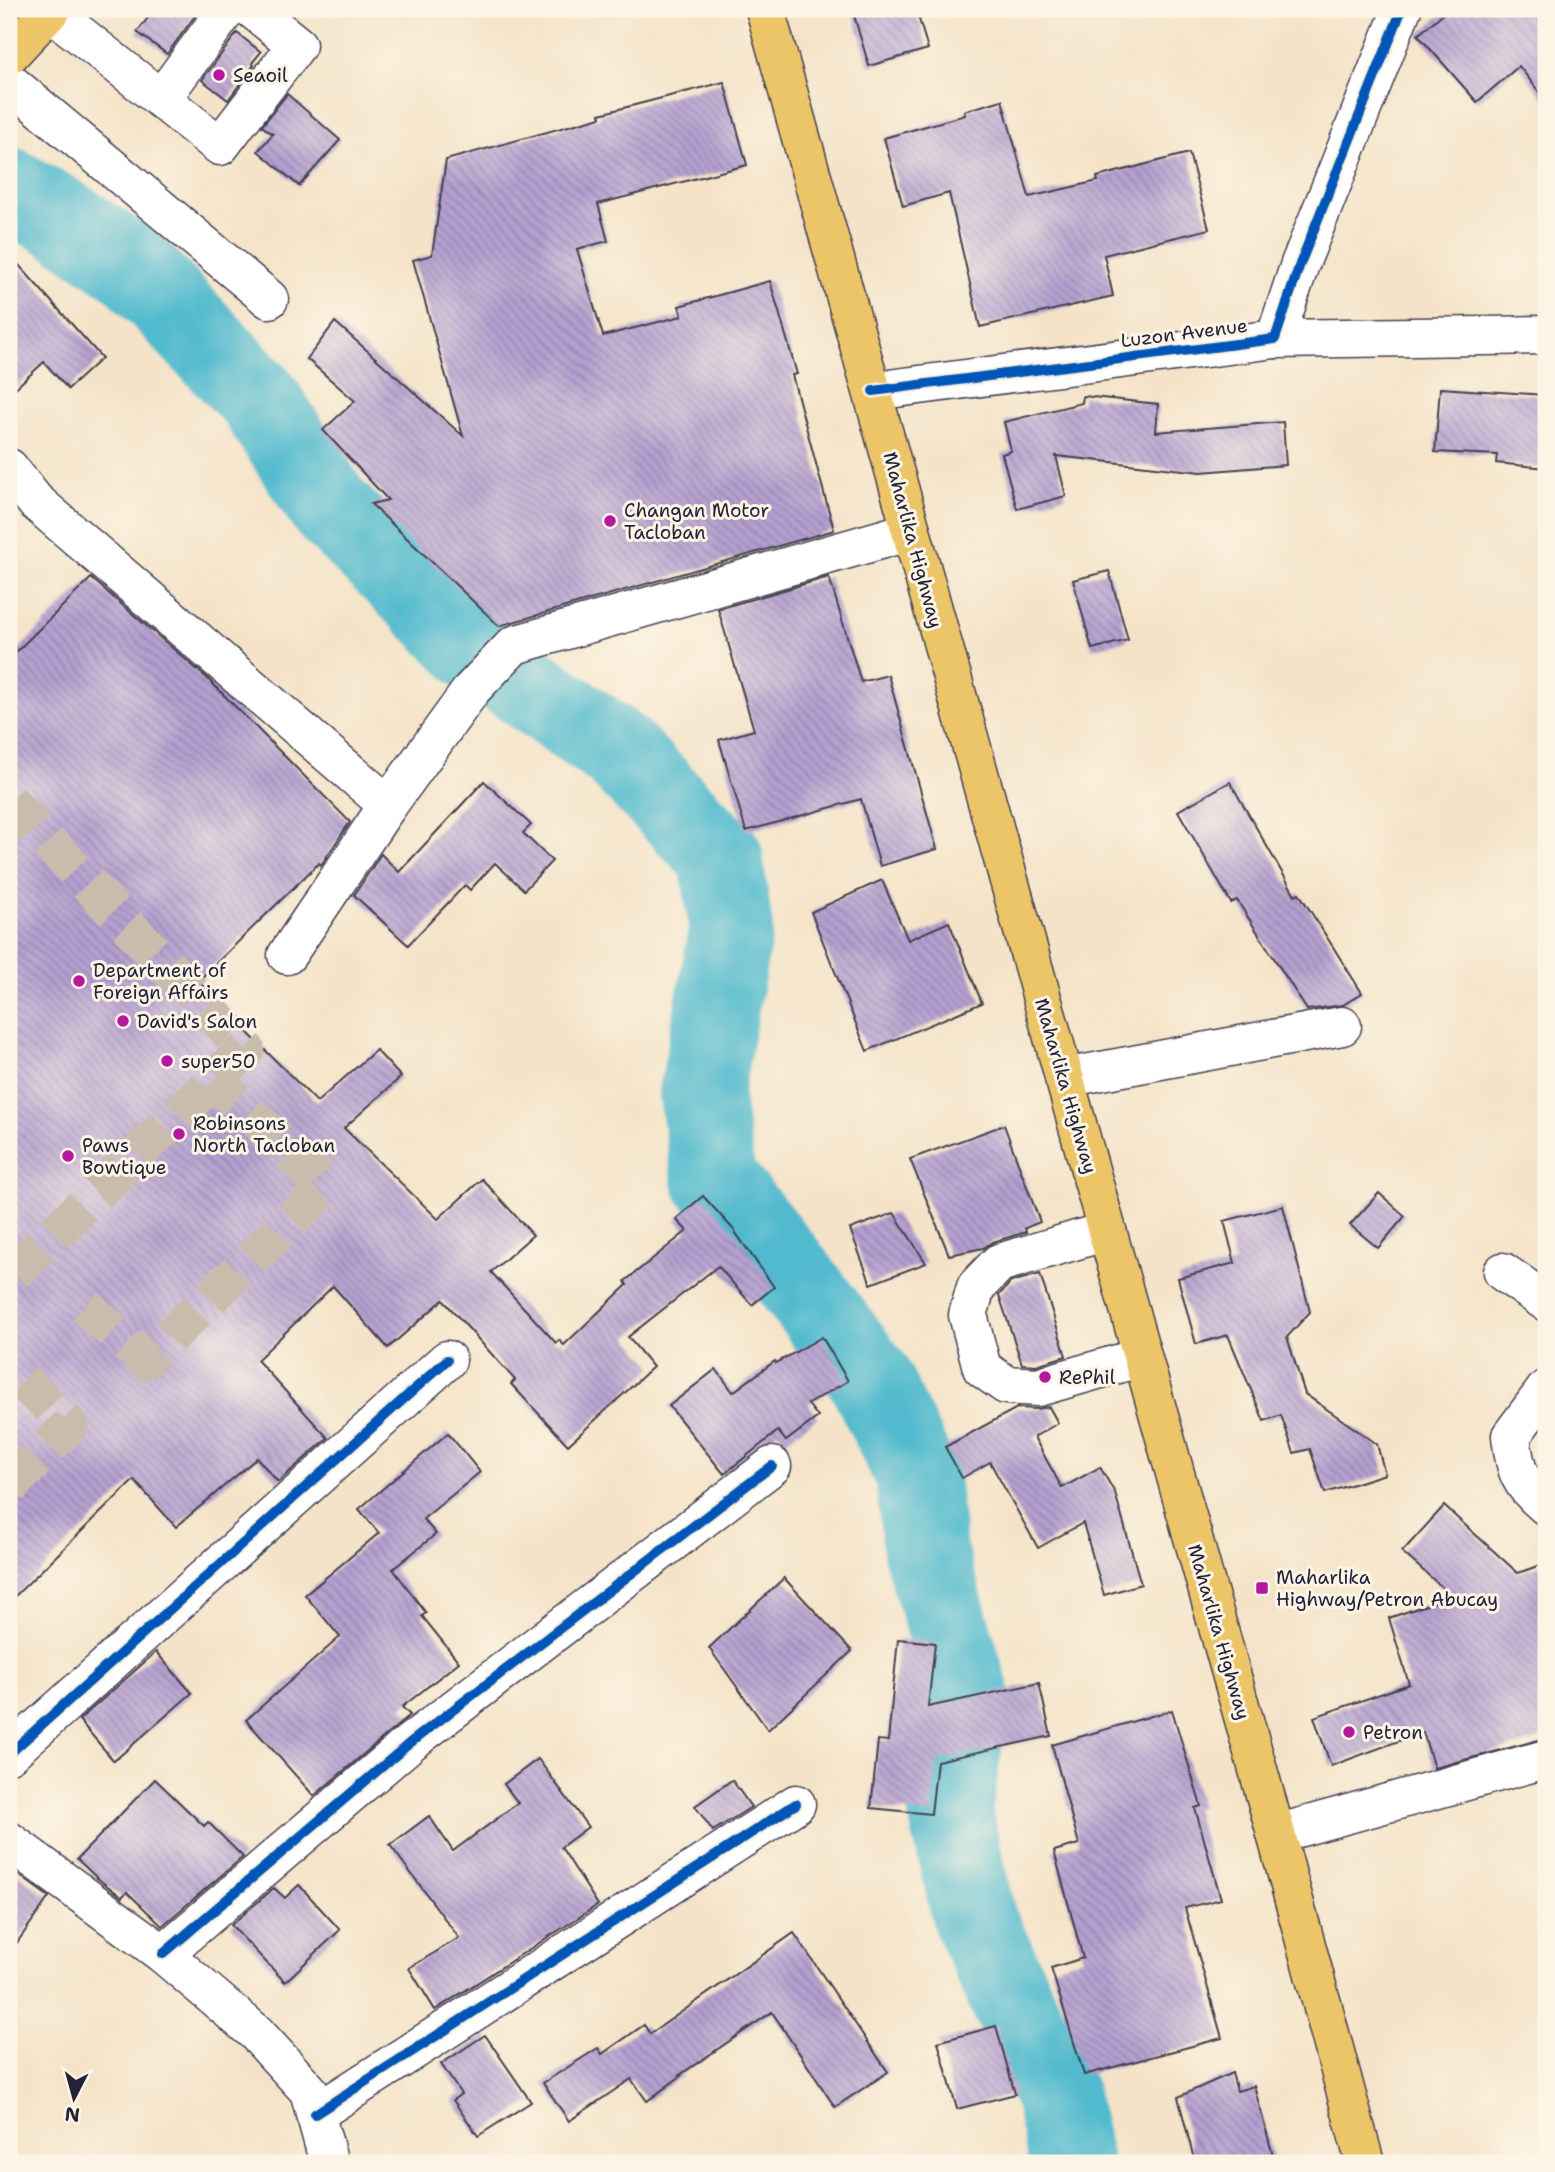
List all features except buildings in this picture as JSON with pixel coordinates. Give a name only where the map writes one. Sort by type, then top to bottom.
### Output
[{"type":"main road","name":"Maharlika Highway","points":[[765,9],[1276,1834],[1365,2163]]},
{"type":"main road","points":[[11,56],[51,10]]},
{"type":"street","points":[[161,99],[227,9]]},
{"type":"street","points":[[51,10],[220,146],[297,45],[252,9]]},
{"type":"street","name":"Luzon Avenue","points":[[873,391],[1275,338],[1300,264],[1402,9]]},
{"type":"street","points":[[11,56],[269,299]]},
{"type":"street","points":[[1275,338],[1546,335]]},
{"type":"street","points":[[9,468],[35,501],[388,805]]},
{"type":"street","points":[[287,955],[388,805],[472,689],[514,645],[911,531]]},
{"type":"street","points":[[1064,1078],[1342,1026]]},
{"type":"street","points":[[1107,1231],[999,1264],[976,1287],[968,1315],[982,1368],[1006,1385],[1038,1387],[1142,1357]]},
{"type":"street","points":[[1503,1272],[1546,1302]]},
{"type":"street","points":[[9,1754],[447,1360]]},
{"type":"street","points":[[1546,1388],[1511,1436],[1514,1466],[1531,1493],[1546,1506]]},
{"type":"street","points":[[163,1954],[411,1742],[772,1466]]},
{"type":"street","points":[[1276,1834],[1546,1759]]},
{"type":"street","points":[[315,2114],[796,1804]]},
{"type":"street","points":[[9,1840],[163,1954],[256,2033],[309,2091],[329,2163]]},
{"type":"waterway","points":[[9,189],[59,217],[134,267],[258,398],[330,508],[478,653],[617,750],[721,857],[731,930],[701,1094],[714,1179],[789,1271],[869,1377],[917,1476],[925,1551],[968,1694],[950,1811],[974,1918],[1056,2095],[1071,2163]]},
{"type":"tunnel","points":[[9,801],[246,1049],[9,1277]]},
{"type":"tunnel","points":[[85,1306],[145,1360],[326,1187],[214,1080]]},
{"type":"tunnel","points":[[9,1487],[70,1425],[14,1373]]},
{"type":"cycle path","points":[[873,391],[1275,339],[1300,264],[1402,9]]},
{"type":"cycle path","points":[[9,1754],[447,1360]]},
{"type":"cycle path","points":[[163,1954],[411,1742],[772,1466]]},
{"type":"cycle path","points":[[315,2114],[796,1804]]},
{"type":"place","name":"Seaoil","points":[[219,75]]},
{"type":"place","name":"Changan Motor Tacloban","points":[[610,521]]},
{"type":"place","name":"Department of Foreign Affairs","points":[[79,981]]},
{"type":"place","name":"David's Salon","points":[[123,1021]]},
{"type":"place","name":"super50","points":[[167,1061]]},
{"type":"place","name":"Robinsons North Tacloban","points":[[179,1134]]},
{"type":"place","name":"Paws Bowtique","points":[[68,1156]]},
{"type":"place","name":"RePhil","points":[[1045,1377]]},
{"type":"place","name":"Maharlika Highway/Petron Abucay","points":[[1262,1588]]},
{"type":"place","name":"Petron","points":[[1349,1732]]}]
